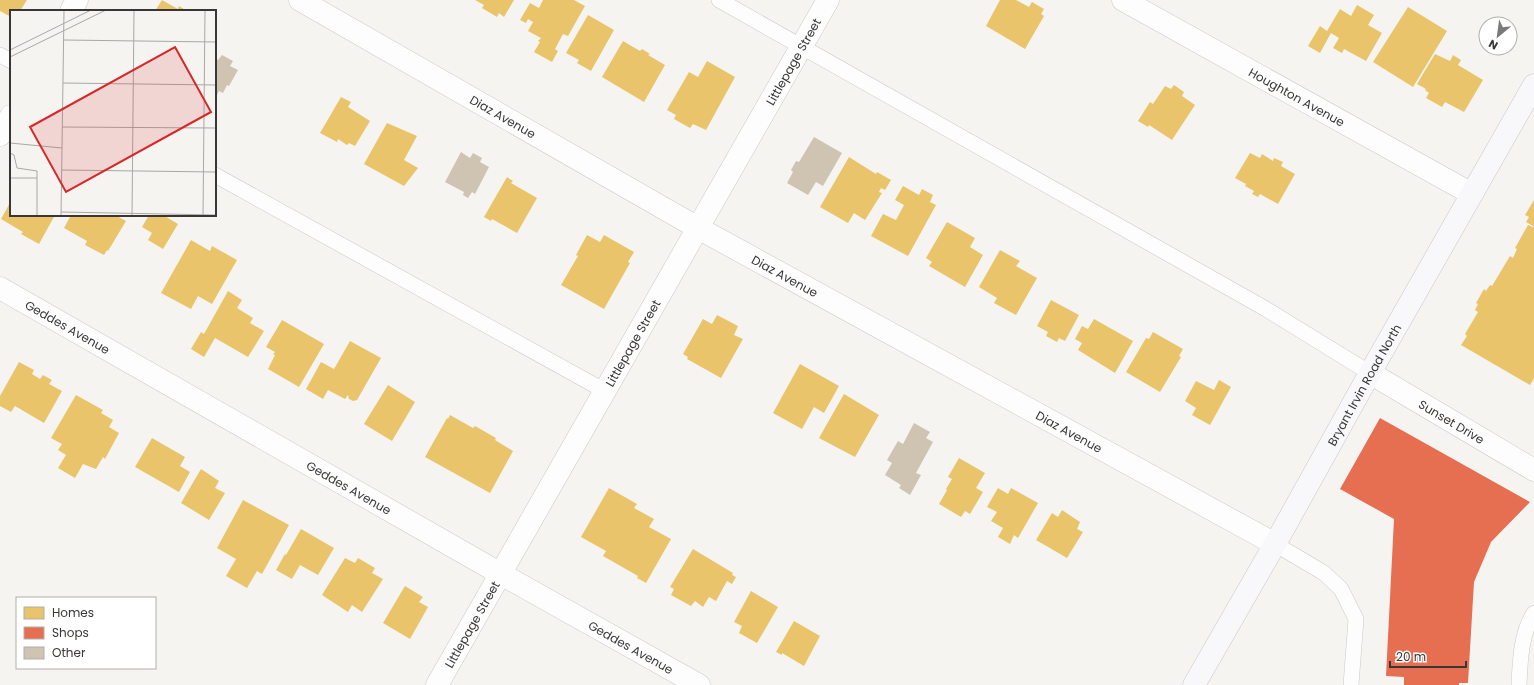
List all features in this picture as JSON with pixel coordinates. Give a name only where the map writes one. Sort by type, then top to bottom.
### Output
[{"type":"main road","name":"Bryant Irvin Road North","points":[[1194,685],[1534,85]]},
{"type":"street","points":[[71,10],[77,0]]},
{"type":"street","name":"Diaz Avenue","points":[[300,0],[698,228],[1275,544]]},
{"type":"street","name":"Littlepage Street","points":[[437,685],[828,0]]},
{"type":"street","name":"Houghton Avenue","points":[[1123,0],[1472,194]]},
{"type":"street","points":[[0,135],[10,118]]},
{"type":"street","name":"Geddes Avenue","points":[[0,288],[501,574],[699,685]]},
{"type":"street","name":"Sunset Drive","points":[[1370,373],[1534,470]]},
{"type":"lane","points":[[719,0],[1266,309],[1370,373]]},
{"type":"lane","points":[[0,55],[10,61]]},
{"type":"lane","points":[[216,176],[605,391]]},
{"type":"lane","points":[[1275,544],[1324,573],[1341,589],[1356,619],[1351,685]]},
{"type":"lane","points":[[1519,685],[1520,662],[1528,622],[1534,613]]},
{"type":"building: Homes","points":[[0,0],[27,0],[21,10],[10,10],[10,16],[0,11]]},
{"type":"building: Homes","points":[[162,0],[178,9],[179,6],[185,10],[156,10]]},
{"type":"building: Homes","points":[[475,0],[514,0],[504,17],[499,13],[497,17],[482,8],[484,5]]},
{"type":"building: Homes","points":[[543,0],[574,0],[585,6],[568,36],[563,34],[555,49],[558,51],[552,62],[534,52],[540,42],[538,41],[541,38],[528,31],[533,22],[528,19],[526,23],[520,20],[530,3],[539,8]]},
{"type":"building: Homes","points":[[1000,0],[1016,0],[1029,7],[1032,2],[1044,9],[1041,14],[1044,16],[1025,49],[986,26]]},
{"type":"building: Homes","points":[[1357,5],[1374,15],[1368,25],[1382,33],[1366,61],[1344,49],[1342,53],[1333,48],[1339,38],[1331,33],[1320,53],[1308,46],[1320,26],[1327,31],[1340,9],[1351,16]]},
{"type":"building: Homes","points":[[1408,7],[1447,31],[1413,87],[1373,62]]},
{"type":"building: Homes","points":[[588,15],[614,30],[591,71],[577,63],[579,60],[566,53]]},
{"type":"building: Homes","points":[[623,41],[640,51],[642,49],[650,54],[648,55],[665,65],[644,102],[602,77]]},
{"type":"building: Homes","points":[[1435,54],[1450,61],[1453,55],[1461,60],[1458,65],[1483,80],[1464,112],[1445,102],[1442,107],[1426,98],[1429,93],[1425,90],[1426,89],[1417,84]]},
{"type":"building: Homes","points":[[707,61],[735,77],[706,130],[693,124],[690,128],[674,119],[676,115],[667,110],[689,72],[698,77]]},
{"type":"building: Homes","points":[[1174,85],[1184,92],[1182,96],[1195,105],[1172,140],[1149,125],[1148,127],[1138,121],[1150,102],[1153,104],[1165,86],[1171,89]]},
{"type":"building: Homes","points":[[341,97],[351,102],[348,107],[370,121],[355,146],[349,143],[347,145],[338,139],[337,142],[320,133]]},
{"type":"building: Homes","points":[[387,123],[417,136],[404,160],[418,168],[404,186],[364,164]]},
{"type":"building: Homes","points":[[1250,153],[1260,158],[1262,154],[1273,161],[1274,158],[1283,162],[1281,166],[1295,174],[1278,204],[1260,194],[1258,197],[1252,194],[1254,191],[1245,186],[1246,184],[1235,178]]},
{"type":"building: Homes","points":[[849,157],[876,174],[877,172],[891,180],[885,190],[881,188],[879,192],[882,193],[865,220],[854,213],[848,223],[820,207]]},
{"type":"building: Homes","points":[[507,177],[513,181],[511,183],[537,198],[517,233],[492,219],[491,221],[484,217]]},
{"type":"building: Homes","points":[[903,186],[919,195],[922,189],[933,195],[930,202],[936,205],[908,256],[871,236],[883,214],[896,220],[904,205],[895,200]]},
{"type":"building: Homes","points":[[1534,200],[1534,378],[1530,385],[1461,345],[1467,336],[1465,334],[1478,312],[1475,310],[1478,304],[1476,303],[1484,289],[1486,291],[1490,285],[1492,286],[1510,256],[1513,258],[1517,249],[1515,248],[1528,225],[1533,227],[1526,222],[1529,217],[1525,215]]},
{"type":"building: Homes","points":[[10,203],[10,216],[54,216],[39,244],[21,234],[23,232],[1,219]]},
{"type":"building: Homes","points":[[70,216],[117,216],[126,221],[104,255],[85,245],[87,241],[64,228]]},
{"type":"building: Homes","points":[[148,216],[165,216],[178,224],[163,249],[148,240],[152,233],[142,227]]},
{"type":"building: Homes","points":[[947,222],[975,238],[970,247],[983,255],[965,287],[929,266],[932,262],[926,258]]},
{"type":"building: Homes","points":[[587,235],[600,242],[604,235],[634,252],[628,262],[630,263],[604,309],[561,285],[578,256],[576,255]]},
{"type":"building: Homes","points":[[191,240],[210,251],[212,246],[237,260],[212,304],[198,296],[191,309],[161,293]]},
{"type":"building: Homes","points":[[1000,250],[1020,261],[1016,266],[1037,278],[1016,315],[994,303],[997,298],[979,287]]},
{"type":"building: Homes","points":[[228,291],[242,300],[237,308],[253,318],[250,323],[264,331],[248,357],[215,338],[204,357],[191,349],[201,332],[204,334]]},
{"type":"building: Homes","points":[[1051,300],[1079,315],[1065,341],[1059,338],[1057,342],[1046,336],[1048,332],[1037,326]]},
{"type":"building: Homes","points":[[717,315],[738,326],[734,335],[743,339],[721,378],[687,359],[688,357],[683,354],[703,319],[712,324]]},
{"type":"building: Homes","points":[[1094,319],[1133,341],[1115,373],[1078,350],[1082,343],[1075,339],[1082,326],[1088,329]]},
{"type":"building: Homes","points":[[282,320],[324,344],[299,387],[268,369],[275,352],[266,347]]},
{"type":"building: Homes","points":[[1153,332],[1183,349],[1179,356],[1181,357],[1160,392],[1126,372],[1146,338],[1149,339]]},
{"type":"building: Homes","points":[[350,341],[381,358],[357,400],[353,401],[349,399],[348,395],[345,399],[328,390],[323,399],[306,389],[321,362],[334,369]]},
{"type":"building: Homes","points":[[19,362],[34,370],[32,374],[40,379],[43,375],[52,380],[49,384],[62,391],[44,423],[15,406],[11,412],[0,406],[0,396]]},
{"type":"building: Homes","points":[[800,364],[839,386],[824,413],[814,407],[802,429],[773,413]]},
{"type":"building: Homes","points":[[1219,380],[1231,387],[1210,425],[1192,415],[1196,408],[1185,401],[1196,381],[1214,390]]},
{"type":"building: Homes","points":[[388,385],[415,402],[392,441],[364,424]]},
{"type":"building: Homes","points":[[844,394],[879,415],[855,457],[819,438]]},
{"type":"building: Homes","points":[[76,395],[103,410],[101,413],[113,420],[109,427],[119,433],[105,459],[103,457],[96,469],[83,464],[75,478],[58,468],[66,455],[58,450],[62,444],[51,438]]},
{"type":"building: Homes","points":[[450,415],[473,428],[475,426],[496,438],[495,440],[513,451],[490,493],[425,457]]},
{"type":"building: Homes","points":[[152,438],[185,457],[180,466],[190,472],[179,492],[135,467]]},
{"type":"building: Homes","points":[[959,458],[985,473],[976,488],[983,492],[970,514],[965,511],[961,517],[939,504],[952,479],[948,477]]},
{"type":"building: Homes","points":[[201,469],[219,481],[215,488],[225,493],[209,520],[181,503]]},
{"type":"building: Homes","points":[[609,488],[637,504],[634,508],[654,519],[649,527],[671,539],[646,583],[637,578],[638,576],[603,556],[606,551],[581,537]]},
{"type":"building: Homes","points":[[998,488],[1008,494],[1011,488],[1038,503],[1018,538],[1014,535],[1010,544],[998,537],[1003,528],[991,521],[997,512],[987,507]]},
{"type":"building: Homes","points":[[243,500],[289,525],[262,574],[257,571],[247,588],[226,576],[236,559],[217,548]]},
{"type":"building: Homes","points":[[1062,510],[1080,522],[1077,529],[1083,532],[1067,558],[1036,540],[1052,513],[1058,517]]},
{"type":"building: Homes","points":[[301,529],[334,548],[318,575],[300,565],[292,579],[276,570]]},
{"type":"building: Homes","points":[[693,549],[733,573],[732,575],[736,577],[732,584],[727,581],[716,601],[709,597],[703,607],[695,601],[691,606],[671,595],[674,589],[670,587]]},
{"type":"building: Homes","points":[[345,558],[355,563],[358,558],[375,568],[372,573],[383,579],[362,612],[352,605],[348,612],[322,595]]},
{"type":"building: Homes","points":[[405,586],[423,597],[419,602],[428,607],[410,639],[383,623]]},
{"type":"building: Homes","points":[[751,591],[778,607],[757,643],[739,633],[742,626],[734,622]]},
{"type":"building: Homes","points":[[794,621],[820,636],[804,666],[782,653],[782,655],[776,652]]},
{"type":"building: Shops","points":[[1380,418],[1530,502],[1491,542],[1474,582],[1468,683],[1459,683],[1459,685],[1404,685],[1404,677],[1386,676],[1394,519],[1340,489]]},
{"type":"building: Other","points":[[222,55],[233,61],[230,66],[238,70],[229,86],[227,85],[223,93],[219,91],[216,97],[216,59],[218,60]]},
{"type":"building: Other","points":[[814,137],[842,153],[823,186],[816,182],[808,195],[787,183],[793,172],[791,170],[796,161],[799,162]]},
{"type":"building: Other","points":[[461,152],[470,158],[473,153],[482,158],[480,162],[489,167],[475,194],[472,192],[468,198],[463,195],[464,192],[445,182]]},
{"type":"building: Other","points":[[914,423],[930,432],[926,438],[933,442],[916,473],[921,475],[910,495],[899,488],[901,485],[885,475],[892,463],[887,460],[898,441],[903,444]]}]
